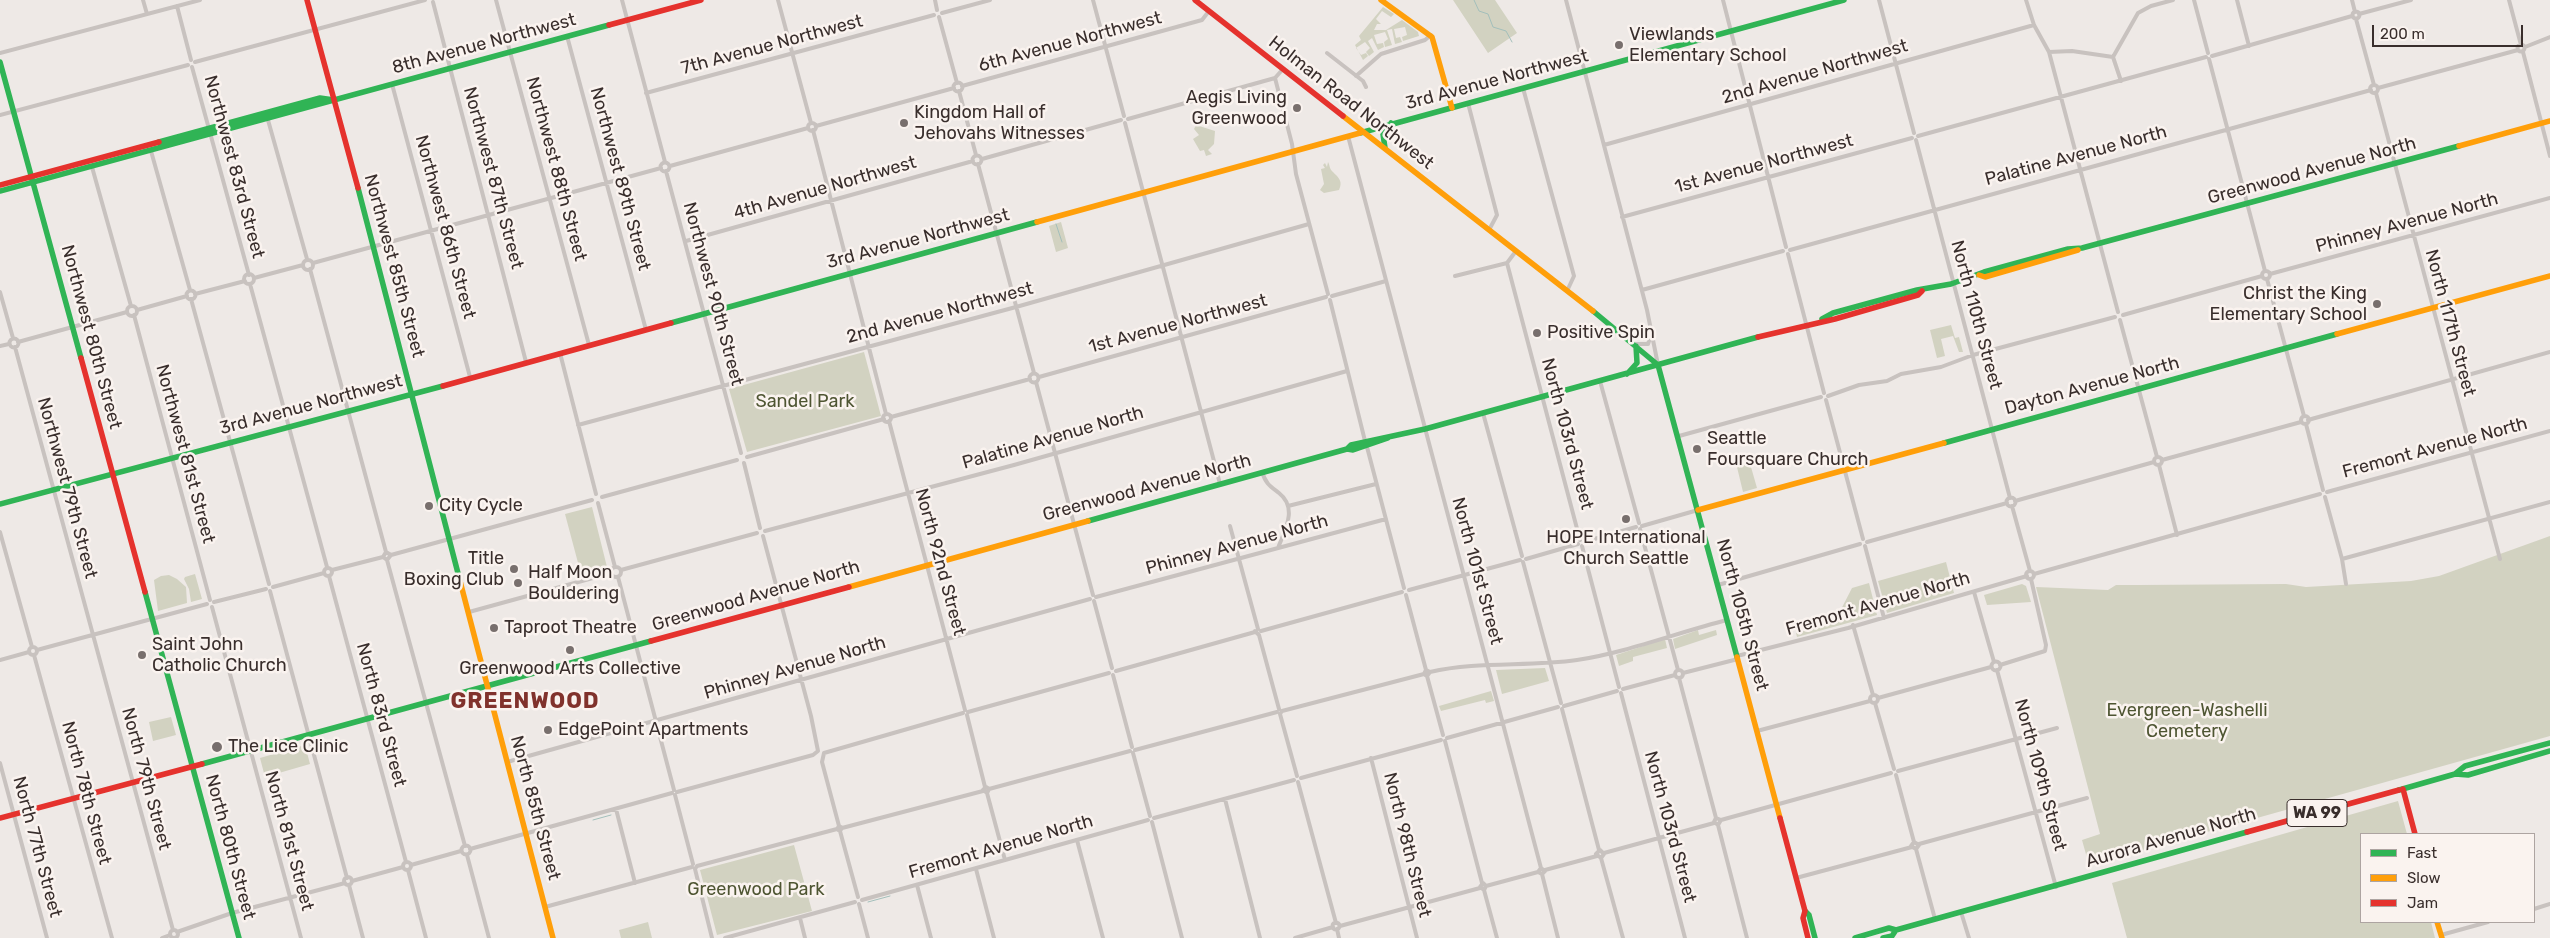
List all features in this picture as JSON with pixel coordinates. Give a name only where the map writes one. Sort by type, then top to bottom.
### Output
[{"type":"main road","name":"Northwest 85th Street","points":[[307,0],[374,247],[450,540]]},
{"type":"main road","name":"8th Avenue Northwest","points":[[0,185],[92,167],[701,0]]},
{"type":"main road","name":"Holman Road Northwest","points":[[1195,0],[1636,344],[1658,365]]},
{"type":"main road","points":[[1382,0],[1430,35],[1436,45],[1452,108]]},
{"type":"main road","name":"3rd Avenue Northwest","points":[[0,504],[290,428],[705,312],[1844,0]]},
{"type":"main road","name":"Northwest 80th Street","points":[[0,62],[153,620]]},
{"type":"main road","name":"8th Avenue Northwest","points":[[0,191],[33,179],[209,128],[320,98],[334,100]]},
{"type":"main road","name":"Greenwood Avenue North","points":[[0,818],[488,687],[1347,449],[1351,445],[1366,444],[1382,437],[1388,438],[1425,429],[1820,320],[1835,319],[1918,296],[1922,291],[1979,276],[1984,272],[2247,204],[2550,121]]},
{"type":"main road","points":[[1385,148],[1383,134],[1391,124]]},
{"type":"main road","name":"Dayton Avenue North","points":[[1698,510],[2550,276]]},
{"type":"main road","points":[[1627,374],[1637,363],[1636,344]]},
{"type":"main road","name":"North 105th Street","points":[[1658,365],[1679,436],[1805,911],[1809,915],[1815,938]]},
{"type":"main road","name":"North 85th Street","points":[[450,540],[554,938]]},
{"type":"main road","name":"North 80th Street","points":[[153,620],[238,938]]},
{"type":"main road","name":"Aurora Avenue North","points":[[2455,774],[2465,766],[2550,743]]},
{"type":"main road","name":"Aurora Avenue North","points":[[1855,938],[1889,928],[1896,930],[2056,887],[2403,788],[2455,774],[2468,774],[2550,751]]},
{"type":"main road","points":[[2403,788],[2414,833]]},
{"type":"main road","name":"North 105th Street","points":[[1805,911],[1803,918],[1808,938]]},
{"type":"main road","points":[[2437,923],[2441,937]]},
{"type":"main road","name":"Aurora Avenue North","points":[[1883,938],[1892,936],[1896,930]]},
{"type":"street","points":[[143,0],[147,14]]},
{"type":"street","points":[[0,53],[200,0]]},
{"type":"street","points":[[0,115],[430,0]]},
{"type":"street","name":"Northwest 87th Street","points":[[430,0],[450,68],[526,362]]},
{"type":"street","name":"Northwest 88th Street","points":[[496,0],[589,345]]},
{"type":"street","points":[[622,0],[665,162],[670,166]]},
{"type":"street","points":[[778,0],[811,123],[816,126]]},
{"type":"street","points":[[935,0],[957,83],[962,86],[959,91]]},
{"type":"street","points":[[934,15],[940,15],[990,0]]},
{"type":"street","points":[[1093,0],[1220,484]]},
{"type":"street","name":"North 105th Street","points":[[1566,0],[1642,290],[1658,365]]},
{"type":"street","points":[[1723,0],[1884,618]]},
{"type":"street","name":"North 110th Street","points":[[1879,0],[2010,498]]},
{"type":"street","points":[[2026,0],[2034,25],[2049,52],[2121,314],[2120,320],[2138,389],[2157,457],[2162,460]]},
{"type":"street","points":[[2112,58],[2138,13],[2151,6],[2173,0]]},
{"type":"street","points":[[2194,0],[2265,271],[2270,274],[2267,279]]},
{"type":"street","points":[[2237,0],[2249,46]]},
{"type":"street","points":[[2352,0],[2357,13]]},
{"type":"street","points":[[2354,18],[2357,13],[2411,0]]},
{"type":"street","points":[[2509,0],[2550,156]]},
{"type":"street","name":"Northwest 83rd Street","points":[[177,6],[249,274]]},
{"type":"street","points":[[934,15],[937,10]]},
{"type":"street","name":"6th Avenue Northwest","points":[[962,86],[1202,20],[1209,11]]},
{"type":"street","name":"7th Avenue Northwest","points":[[646,93],[934,15]]},
{"type":"street","name":"1st Avenue Northwest","points":[[1622,217],[2060,96],[2354,18]]},
{"type":"street","name":"North 117th Street","points":[[2354,18],[2376,89],[2394,164],[2500,559]]},
{"type":"street","name":"2nd Avenue Northwest","points":[[1604,145],[2034,25]]},
{"type":"street","points":[[1356,76],[1381,54],[1425,40],[1430,35]]},
{"type":"street","name":"Northwest 89th Street","points":[[567,36],[646,330]]},
{"type":"street","points":[[2376,89],[2518,50],[2550,37]]},
{"type":"street","points":[[2049,52],[2072,51],[2112,58]]},
{"type":"street","points":[[1328,53],[1363,81],[1366,88]]},
{"type":"street","points":[[2112,58],[2121,81]]},
{"type":"street","points":[[978,164],[982,159],[1275,78],[1282,69]]},
{"type":"street","points":[[1275,78],[1309,224],[1376,484],[1497,938]]},
{"type":"street","points":[[813,130],[816,126],[954,88],[957,83]]},
{"type":"street","name":"Northwest 86th Street","points":[[392,84],[470,378]]},
{"type":"street","points":[[954,88],[959,91],[976,155],[982,159]]},
{"type":"street","points":[[1523,88],[1574,276],[1567,291]]},
{"type":"street","name":"Palatine Avenue North","points":[[1642,290],[2376,89]]},
{"type":"street","points":[[1468,103],[1497,215],[1489,230]]},
{"type":"street","points":[[268,120],[307,259],[313,263],[661,168],[665,162]]},
{"type":"street","points":[[808,128],[811,123]]},
{"type":"street","points":[[661,168],[666,171],[670,166],[808,128],[813,130]]},
{"type":"street","points":[[813,130],[886,414],[890,419]]},
{"type":"street","name":"North 101st Street","points":[[1348,136],[1503,722],[1558,938]]},
{"type":"street","points":[[151,151],[190,290],[195,294]]},
{"type":"street","points":[[976,155],[972,161],[978,164],[1034,373],[1039,377],[1036,382],[1182,938]]},
{"type":"street","name":"4th Avenue Northwest","points":[[686,241],[972,161]]},
{"type":"street","points":[[92,167],[132,306],[136,310]]},
{"type":"street","name":"Northwest 90th Street","points":[[666,171],[741,453]]},
{"type":"street","name":"Phinney Avenue North","points":[[2270,274],[2550,198]]},
{"type":"street","name":"2nd Avenue Northwest","points":[[578,425],[1016,307],[1309,224]]},
{"type":"street","points":[[1456,276],[1507,263],[1516,251]]},
{"type":"street","points":[[303,266],[307,259]]},
{"type":"street","points":[[313,263],[310,269],[386,552],[386,558],[465,846],[470,849]]},
{"type":"street","name":"North 103rd Street","points":[[1507,263],[1685,938]]},
{"type":"street","points":[[191,299],[195,294],[245,281],[250,284],[254,278],[303,266],[306,269],[310,269]]},
{"type":"street","points":[[1679,436],[1826,396],[1859,385],[1887,381],[1902,374],[1941,367],[1973,356],[2121,314],[2262,276],[2265,271]]},
{"type":"street","points":[[245,281],[249,274],[254,278]]},
{"type":"street","points":[[2262,276],[2267,279],[2304,416],[2308,420]]},
{"type":"street","name":"1st Avenue Northwest","points":[[1039,377],[1386,281]]},
{"type":"street","name":"Northwest 83rd Street","points":[[250,284],[327,567]]},
{"type":"street","points":[[136,310],[187,296],[190,290]]},
{"type":"street","points":[[0,292],[13,338],[18,342]]},
{"type":"street","points":[[187,296],[191,299],[364,938]]},
{"type":"street","points":[[127,312],[128,308],[132,306]]},
{"type":"street","points":[[0,346],[9,344],[15,347],[18,342],[127,312],[134,315],[136,310]]},
{"type":"street","name":"Northwest 81st Street","points":[[134,315],[211,603]]},
{"type":"street","points":[[2115,317],[2120,320]]},
{"type":"street","points":[[1636,344],[1646,345],[1650,343],[1650,327]]},
{"type":"street","points":[[9,344],[13,338]]},
{"type":"street","name":"Northwest 79th Street","points":[[15,347],[94,635]]},
{"type":"street","points":[[2346,584],[2342,559],[2306,424],[2308,420],[2550,352]]},
{"type":"street","points":[[560,353],[596,494],[602,497],[736,460],[744,464]]},
{"type":"street","name":"Palatine Avenue North","points":[[765,531],[1347,371]]},
{"type":"street","points":[[736,460],[741,453],[747,457],[884,419],[890,419],[1030,379],[1034,373]]},
{"type":"street","points":[[1030,379],[1036,382]]},
{"type":"street","points":[[1600,381],[1678,670],[1677,676],[1718,819],[1716,824],[1747,938]]},
{"type":"street","points":[[1483,413],[1602,852]]},
{"type":"street","points":[[884,419],[886,414]]},
{"type":"street","points":[[2301,422],[2304,416]]},
{"type":"street","name":"North 92nd Street","points":[[890,419],[946,640],[1005,860]]},
{"type":"street","points":[[2159,465],[2162,460],[2301,422],[2306,424]]},
{"type":"street","name":"Fremont Avenue North","points":[[2032,572],[2177,535],[2550,431]]},
{"type":"street","points":[[489,938],[467,854],[470,849],[813,755],[818,751],[802,680],[763,536],[765,531],[760,528],[744,464],[747,457]]},
{"type":"street","points":[[2012,506],[2015,501],[2154,462],[2157,457]]},
{"type":"street","points":[[2154,462],[2159,465],[2177,535]]},
{"type":"street","points":[[1262,472],[1266,484],[1282,495],[1288,506],[1289,521],[1278,548]]},
{"type":"street","points":[[1288,506],[1376,484]]},
{"type":"street","points":[[29,652],[34,655],[37,650],[270,589],[324,573],[327,567],[332,570],[386,558],[390,555],[592,500],[596,494]]},
{"type":"street","points":[[598,504],[602,497]]},
{"type":"street","points":[[1718,585],[2007,503],[2010,498],[2015,501]]},
{"type":"street","points":[[592,500],[598,504],[615,567],[621,570],[756,534],[763,536]]},
{"type":"street","points":[[2342,559],[2550,502]]},
{"type":"street","points":[[1935,919],[1914,848],[1916,843],[1875,703],[1878,698],[1992,667],[1997,670],[2000,665],[2045,651],[2046,645],[2029,577],[2032,572],[2012,506],[2007,503]]},
{"type":"street","name":"Dayton Avenue North","points":[[840,829],[822,762],[823,755],[828,751],[1698,510]]},
{"type":"street","name":"Phinney Avenue North","points":[[507,762],[1093,598],[1386,519]]},
{"type":"street","points":[[1230,526],[1339,938]]},
{"type":"street","points":[[756,534],[760,528]]},
{"type":"street","points":[[0,532],[32,647],[37,650]]},
{"type":"street","points":[[386,552],[390,555]]},
{"type":"street","points":[[469,612],[611,573],[615,567]]},
{"type":"street","points":[[324,573],[329,576],[332,570]]},
{"type":"street","points":[[621,570],[618,577],[712,938]]},
{"type":"street","points":[[2029,577],[2032,572]]},
{"type":"street","points":[[611,573],[618,577]]},
{"type":"street","name":"North 83rd Street","points":[[329,576],[406,862]]},
{"type":"street","name":"Fremont Avenue North","points":[[1683,673],[2029,577]]},
{"type":"street","points":[[1974,592],[1994,662],[1992,667]]},
{"type":"street","name":"North 81st Street","points":[[211,603],[300,938]]},
{"type":"street","points":[[545,907],[1450,667],[1487,664],[1550,663],[1590,658],[1727,620]]},
{"type":"street","points":[[1853,625],[1873,695],[1870,701]]},
{"type":"street","name":"North 79th Street","points":[[94,635],[175,931]]},
{"type":"street","points":[[0,660],[29,652],[32,647]]},
{"type":"street","name":"North 78th Street","points":[[34,655],[112,938]]},
{"type":"street","points":[[1994,662],[2000,665]]},
{"type":"street","points":[[1678,670],[1683,673]]},
{"type":"street","name":"North 109th Street","points":[[1997,670],[2056,887]]},
{"type":"street","points":[[1677,676],[1683,673]]},
{"type":"street","name":"Fremont Avenue North","points":[[725,938],[742,936],[1151,819],[1677,676]]},
{"type":"street","points":[[1873,695],[1878,698]]},
{"type":"street","points":[[1757,731],[1870,701],[1875,703]]},
{"type":"street","points":[[1718,819],[1776,805],[2057,728]]},
{"type":"street","name":"North 98th Street","points":[[1371,758],[1417,938]]},
{"type":"street","name":"North 77th Street","points":[[0,763],[47,938]]},
{"type":"street","points":[[1916,843],[2087,798]]},
{"type":"street","points":[[1225,800],[1260,938]]},
{"type":"street","points":[[616,809],[635,883]]},
{"type":"street","points":[[1295,938],[1409,906],[1599,857],[1602,852],[1716,824]]},
{"type":"street","points":[[840,829],[868,938]]},
{"type":"street","points":[[1077,840],[1103,938]]},
{"type":"street","points":[[162,938],[175,931],[232,913],[406,868],[461,851],[465,846]]},
{"type":"street","points":[[1796,878],[1914,848]]},
{"type":"street","points":[[461,851],[467,854]]},
{"type":"street","points":[[1599,857],[1623,938]]},
{"type":"street","points":[[406,862],[411,865]]},
{"type":"street","points":[[406,862],[406,868],[426,938]]},
{"type":"street","points":[[976,869],[994,938]]},
{"type":"street","points":[[917,885],[931,938]]},
{"type":"street","points":[[2535,909],[2550,904]]},
{"type":"street","points":[[1961,912],[1969,938]]},
{"type":"street","points":[[800,918],[805,938]]},
{"type":"street","points":[[2441,937],[2485,923]]},
{"type":"street","points":[[175,931],[175,938]]},
{"type":"street","points":[[170,935],[175,938]]},
{"type":"green space","points":[[1453,0],[1495,0],[1517,33],[1488,53]]},
{"type":"green space","points":[[1383,7],[1394,14],[1391,17],[1382,11],[1376,19],[1381,24],[1377,24],[1374,30],[1386,30],[1402,20],[1418,32],[1419,36],[1403,41],[1402,37],[1407,35],[1405,27],[1394,29],[1396,38],[1400,37],[1402,42],[1395,44],[1392,29],[1387,30],[1392,45],[1385,47],[1384,42],[1388,39],[1385,32],[1374,35],[1377,44],[1383,43],[1384,47],[1378,50],[1372,38],[1368,41],[1374,52],[1369,56],[1366,52],[1370,48],[1365,42],[1356,48],[1355,45],[1361,40],[1359,36]]},
{"type":"green space","points":[[1358,51],[1361,55],[1366,53],[1368,56],[1363,60]]},
{"type":"green space","points":[[1196,125],[1215,131],[1214,144],[1208,150],[1212,154],[1206,156],[1204,150],[1200,151],[1193,139],[1199,135],[1194,129]]},
{"type":"green space","points":[[1328,162],[1341,184],[1339,190],[1324,193],[1320,190],[1324,184],[1321,169],[1325,168],[1323,165],[1325,163],[1327,167]]},
{"type":"green space","points":[[1061,222],[1068,248],[1056,252],[1049,226]]},
{"type":"green space","points":[[1951,325],[1955,338],[1959,337],[1963,352],[1959,352],[1953,336],[1941,339],[1945,356],[1937,358],[1930,330]]},
{"type":"green space","name":"Sandel Park","points":[[864,352],[881,416],[747,452],[729,389]]},
{"type":"green space","points":[[1749,460],[1757,488],[1743,492],[1736,463]]},
{"type":"green space","points":[[592,507],[607,567],[581,574],[565,514]]},
{"type":"green space","name":"Evergreen-Washelli Cemetery","points":[[2550,536],[2550,736],[2089,865],[2082,840],[2100,834],[2036,587],[2108,590],[2116,585],[2286,584],[2306,587],[2411,581],[2439,576]]},
{"type":"green space","points":[[1946,562],[1954,593],[1887,613],[1878,581]]},
{"type":"green space","points":[[195,574],[202,599],[191,602],[189,589],[184,579]]},
{"type":"green space","points":[[169,575],[186,587],[187,603],[158,611],[154,580],[161,576]]},
{"type":"green space","points":[[1869,583],[1877,615],[1797,637],[1796,633],[1834,623],[1852,588]]},
{"type":"green space","points":[[2022,584],[2026,586],[2031,602],[1987,605],[1984,595]]},
{"type":"green space","points":[[1698,630],[1699,635],[1716,630],[1717,635],[1675,649],[1673,639]]},
{"type":"green space","points":[[1665,639],[1667,648],[1633,657],[1633,661],[1619,666],[1616,655]]},
{"type":"green space","points":[[1545,668],[1549,681],[1502,694],[1496,670]]},
{"type":"green space","points":[[1491,691],[1494,701],[1486,703],[1485,700],[1441,711],[1439,706]]},
{"type":"green space","points":[[171,717],[176,735],[153,741],[149,722]]},
{"type":"green space","points":[[305,745],[310,764],[265,777],[260,758]]},
{"type":"green space","points":[[2398,801],[2407,833],[2360,833],[2360,923],[2431,923],[2435,938],[2127,938],[2112,883]]},
{"type":"green space","name":"Greenwood Park","points":[[794,845],[812,911],[717,935],[700,870]]},
{"type":"green space","points":[[648,922],[652,938],[621,938],[619,930]]},
{"type":"waterway","points":[[1474,0],[1479,11],[1488,14],[1493,27],[1506,31],[1512,42]]},
{"type":"waterway","points":[[1056,224],[1062,242]]},
{"type":"waterway","points":[[593,820],[611,815]]},
{"type":"waterway","points":[[868,902],[890,896]]},
{"type":"traffic: fast","points":[[1360,133],[1844,0]]},
{"type":"traffic: fast","points":[[0,191],[609,25]]},
{"type":"traffic: fast","points":[[0,62],[81,358]]},
{"type":"traffic: fast","points":[[159,142],[320,98],[334,100]]},
{"type":"traffic: fast","points":[[1385,148],[1383,134],[1391,123]]},
{"type":"traffic: fast","points":[[1822,319],[1833,313],[1917,290],[1951,284],[1984,272],[2068,249],[2082,248],[2459,146]]},
{"type":"traffic: fast","points":[[358,188],[460,581]]},
{"type":"traffic: fast","points":[[671,323],[1037,222]]},
{"type":"traffic: fast","points":[[1593,311],[1658,365],[1737,657]]},
{"type":"traffic: fast","points":[[1944,443],[2337,334]]},
{"type":"traffic: fast","points":[[1088,521],[1347,449],[1351,445],[1425,429],[1758,337]]},
{"type":"traffic: fast","points":[[1627,374],[1637,363],[1636,346]]},
{"type":"traffic: fast","points":[[0,504],[443,386]]},
{"type":"traffic: fast","points":[[1347,449],[1353,450],[1388,438]]},
{"type":"traffic: fast","points":[[145,592],[239,938]]},
{"type":"traffic: fast","points":[[202,764],[651,641]]},
{"type":"traffic: fast","points":[[2399,790],[2455,774],[2465,766],[2550,743]]},
{"type":"traffic: fast","points":[[2455,774],[2468,775],[2550,751]]},
{"type":"traffic: fast","points":[[1855,938],[1889,928],[1896,930],[2247,832]]},
{"type":"traffic: fast","points":[[1805,911],[1809,915],[1815,938]]},
{"type":"traffic: fast","points":[[1883,938],[1892,936],[1896,930]]},
{"type":"traffic: slow","points":[[1381,0],[1432,37],[1452,108]]},
{"type":"traffic: slow","points":[[1343,116],[1593,311]]},
{"type":"traffic: slow","points":[[2459,146],[2550,121]]},
{"type":"traffic: slow","points":[[1037,222],[1360,133]]},
{"type":"traffic: slow","points":[[1979,275],[1985,277],[2078,250]]},
{"type":"traffic: slow","points":[[2337,334],[2550,276]]},
{"type":"traffic: slow","points":[[1698,510],[1944,443]]},
{"type":"traffic: slow","points":[[849,587],[1088,521]]},
{"type":"traffic: slow","points":[[460,581],[553,938]]},
{"type":"traffic: slow","points":[[1737,657],[1780,818]]},
{"type":"traffic: slow","points":[[2437,923],[2442,938]]},
{"type":"traffic: jam","points":[[307,0],[358,188]]},
{"type":"traffic: jam","points":[[609,25],[701,0]]},
{"type":"traffic: jam","points":[[1195,0],[1343,116]]},
{"type":"traffic: jam","points":[[0,185],[159,142]]},
{"type":"traffic: jam","points":[[1758,337],[1835,319],[1918,295],[1922,291]]},
{"type":"traffic: jam","points":[[443,386],[671,323]]},
{"type":"traffic: jam","points":[[81,358],[145,592]]},
{"type":"traffic: jam","points":[[651,641],[849,587]]},
{"type":"traffic: jam","points":[[0,818],[202,764]]},
{"type":"traffic: jam","points":[[2403,789],[2415,833]]},
{"type":"traffic: jam","points":[[2247,832],[2399,790]]},
{"type":"traffic: jam","points":[[1780,818],[1805,911],[1803,918],[1808,938]]},
{"type":"place","name":"Viewlands Elementary School","points":[[1619,45]]},
{"type":"place","name":"Aegis Living Greenwood","points":[[1297,108]]},
{"type":"place","name":"Kingdom Hall of Jehovahs Witnesses","points":[[904,123]]},
{"type":"place","name":"Christ the King Elementary School","points":[[2377,304]]},
{"type":"place","name":"Positive Spin","points":[[1537,333]]},
{"type":"place","name":"Seattle Foursquare Church","points":[[1697,449]]},
{"type":"place","name":"City Cycle","points":[[429,506]]},
{"type":"place","name":"HOPE International Church Seattle","points":[[1626,519]]},
{"type":"place","name":"Title Boxing Club","points":[[514,569]]},
{"type":"place","name":"Half Moon Bouldering","points":[[518,583]]},
{"type":"place","name":"Taproot Theatre","points":[[494,628]]},
{"type":"place","name":"Greenwood Arts Collective","points":[[570,650]]},
{"type":"place","name":"Saint John Catholic Church","points":[[142,655]]},
{"type":"place","name":"EdgePoint Apartments","points":[[548,730]]},
{"type":"place","name":"The Lice Clinic","points":[[217,747]]},
{"type":"district","name":"GREENWOOD","points":[[525,702]]}]
